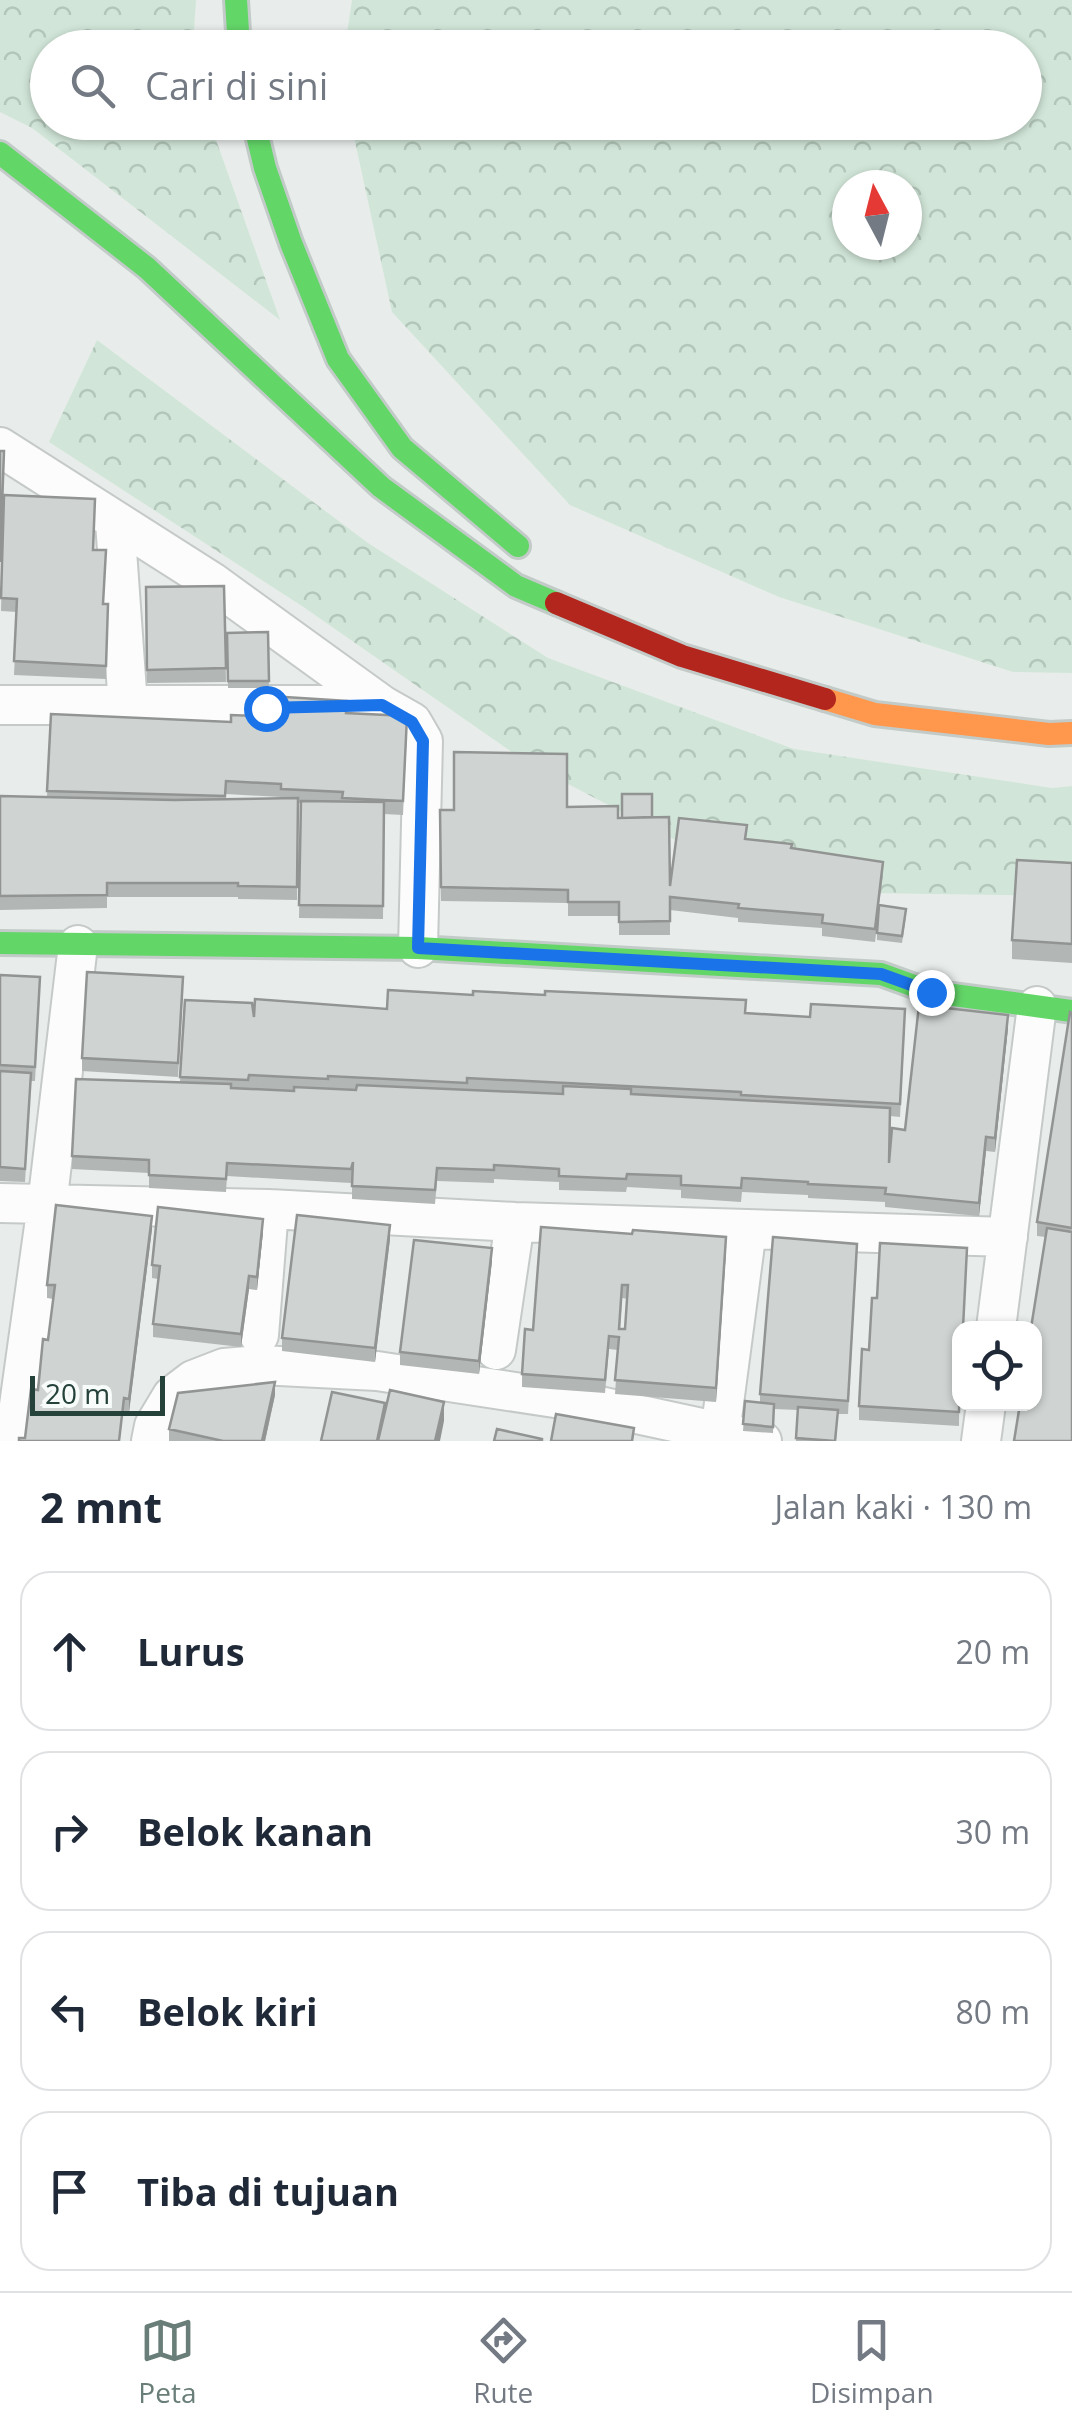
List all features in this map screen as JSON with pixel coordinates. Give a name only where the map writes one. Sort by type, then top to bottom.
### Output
[{"type":"main road","points":[[236,0],[238,30]]},
{"type":"main road","points":[[258,140],[291,243],[338,359],[402,448],[621,630]]},
{"type":"main road","points":[[0,153],[147,268],[381,488],[516,586],[682,656],[875,714],[1049,734],[1072,733]]},
{"type":"main road","points":[[0,943],[418,948],[881,974],[931,992],[1055,1009]]},
{"type":"street","points":[[0,447],[212,582],[382,705],[412,722],[423,741],[418,948]]},
{"type":"street","points":[[115,522],[128,706]]},
{"type":"street","points":[[0,704],[382,705]]},
{"type":"street","points":[[10,1436],[48,1205],[78,944]]},
{"type":"street","points":[[997,1321],[1008,1237],[1055,1009]]},
{"type":"street","points":[[0,1204],[269,1209],[515,1222],[1008,1237]]},
{"type":"street","points":[[258,1335],[269,1209]]},
{"type":"street","points":[[496,1350],[515,1222]]},
{"type":"street","points":[[721,1436],[748,1229]]},
{"type":"street","points":[[151,1441],[154,1426],[172,1396],[193,1380],[224,1368],[260,1365],[377,1370],[581,1402],[721,1436],[762,1441]]},
{"type":"street","points":[[981,1441],[985,1411]]},
{"type":"green space","points":[[0,0],[196,0],[194,30],[30,30],[30,127],[0,112]]},
{"type":"green space","points":[[352,0],[1072,0],[1072,673],[1013,672],[779,597],[570,505],[392,312],[355,140],[1042,140],[1042,30],[348,30]]},
{"type":"green space","points":[[48,140],[216,140],[280,320]]},
{"type":"green space","points":[[97,340],[368,543],[548,658],[794,749],[1052,788],[1072,786],[1072,896],[867,893],[681,843],[526,762],[302,606],[49,442]]},
{"type":"building","points":[[0,451],[4,451],[0,562]]},
{"type":"building","points":[[4,495],[95,499],[93,550],[106,550],[106,666],[14,661],[17,599],[1,598]]},
{"type":"building","points":[[224,586],[226,668],[147,670],[146,587]]},
{"type":"building","points":[[268,632],[269,681],[228,681],[227,633]]},
{"type":"building","points":[[285,697],[347,701],[346,713],[407,716],[403,801],[342,798],[343,792],[226,781],[225,796],[47,791],[51,714],[231,722],[231,715],[284,717]]},
{"type":"building","points":[[454,752],[567,754],[567,807],[618,806],[618,818],[669,817],[670,886],[679,818],[747,825],[745,839],[883,862],[875,929],[822,923],[823,915],[670,897],[670,921],[619,922],[619,902],[568,902],[568,890],[441,887],[440,810],[454,810]]},
{"type":"building","points":[[622,794],[652,794],[652,817],[622,818]]},
{"type":"building","points":[[0,796],[298,798],[297,887],[107,883],[107,895],[0,896]]},
{"type":"building","points":[[301,801],[384,802],[383,906],[299,905]]},
{"type":"building","points":[[1017,860],[1072,863],[1072,944],[1012,940]]},
{"type":"building","points":[[879,905],[906,909],[902,936],[877,933]]},
{"type":"building","points":[[87,972],[183,977],[178,1063],[82,1058]]},
{"type":"building","points":[[0,975],[40,977],[35,1067],[0,1065]]},
{"type":"building","points":[[388,990],[473,995],[473,991],[545,995],[545,991],[746,1000],[745,1013],[810,1017],[811,1004],[905,1009],[900,1104],[467,1078],[467,1083],[328,1076],[249,1075],[248,1080],[180,1077],[185,1000],[252,1003],[254,1017],[255,999],[387,1009]]},
{"type":"building","points":[[919,1005],[1008,1015],[995,1138],[986,1137],[979,1203],[885,1194],[886,1188],[742,1178],[741,1188],[681,1185],[681,1176],[559,1176],[559,1169],[494,1165],[494,1170],[437,1168],[435,1190],[352,1186],[353,1162],[351,1169],[227,1163],[226,1179],[149,1175],[149,1160],[72,1156],[76,1079],[231,1084],[231,1088],[294,1091],[294,1087],[356,1090],[357,1085],[563,1094],[563,1086],[631,1089],[631,1094],[890,1108],[889,1163],[892,1128],[905,1130]]},
{"type":"building","points":[[1072,1013],[1072,1228],[1037,1222]]},
{"type":"building","points":[[0,1071],[31,1073],[25,1169],[0,1167]]},
{"type":"building","points":[[56,1205],[152,1216],[129,1399],[124,1398],[119,1441],[19,1441],[25,1438],[31,1389],[38,1390],[43,1339],[48,1340],[55,1285],[47,1285]]},
{"type":"building","points":[[158,1207],[263,1219],[257,1277],[249,1276],[241,1334],[153,1324],[160,1266],[152,1265]]},
{"type":"building","points":[[297,1215],[390,1225],[375,1348],[282,1338]]},
{"type":"building","points":[[541,1227],[726,1237],[716,1388],[615,1380],[619,1337],[609,1336],[605,1380],[522,1374],[525,1329],[533,1330]],"holes":[[[622,1285],[628,1285],[625,1329],[619,1329]]]},
{"type":"building","points":[[1047,1228],[1072,1232],[1072,1441],[1014,1441],[1019,1411],[1042,1411],[1042,1321],[1032,1321]]},
{"type":"building","points":[[773,1237],[857,1244],[848,1401],[760,1394]]},
{"type":"building","points":[[414,1240],[492,1248],[479,1361],[400,1352]]},
{"type":"building","points":[[880,1243],[967,1248],[963,1321],[952,1321],[952,1411],[959,1412],[859,1406],[862,1349],[869,1350],[872,1298],[877,1298]]},
{"type":"building","points":[[275,1382],[262,1441],[223,1441],[169,1429],[178,1393]]},
{"type":"building","points":[[390,1390],[444,1402],[435,1441],[378,1441]]},
{"type":"building","points":[[332,1392],[385,1403],[377,1441],[321,1441]]},
{"type":"building","points":[[745,1401],[774,1404],[773,1427],[743,1424]]},
{"type":"building","points":[[798,1407],[838,1410],[835,1441],[796,1438]]},
{"type":"building","points":[[556,1414],[634,1428],[632,1441],[551,1441]]},
{"type":"building","points":[[497,1429],[542,1439],[542,1441],[494,1441]]},
{"type":"traffic: fast","points":[[236,0],[238,30]]},
{"type":"traffic: fast","points":[[258,140],[291,243],[338,359],[402,448],[518,546]]},
{"type":"traffic: fast","points":[[0,153],[147,268],[381,487],[516,586],[556,603]]},
{"type":"traffic: fast","points":[[0,943],[418,948],[881,974],[931,992],[1072,1011]]},
{"type":"traffic: slow","points":[[825,699],[875,714],[1049,734],[1072,733]]},
{"type":"traffic: jam","points":[[556,603],[682,656],[825,699]]},
{"type":"route","points":[[266,708],[382,705],[412,722],[418,730],[423,741],[418,948],[881,974],[931,992]]}]
